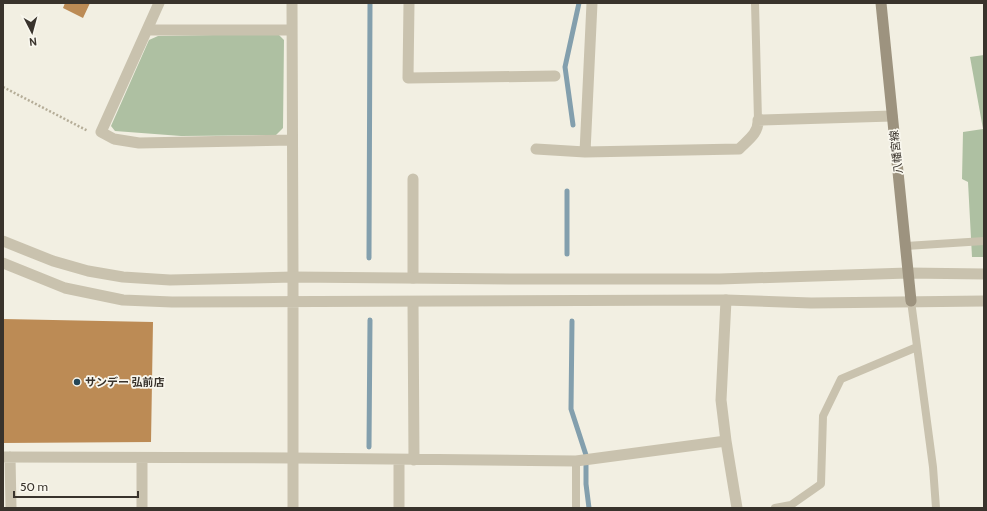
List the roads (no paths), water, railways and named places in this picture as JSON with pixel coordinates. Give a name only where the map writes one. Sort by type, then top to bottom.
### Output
[{"type":"main road","name":"八幡宮線","points":[[881,3],[911,301]]},
{"type":"street","points":[[159,3],[101,132],[114,139],[139,143],[292,140]]},
{"type":"street","points":[[292,3],[293,508]]},
{"type":"street","points":[[409,3],[408,78],[555,76]]},
{"type":"street","points":[[585,152],[592,3]]},
{"type":"street","points":[[147,30],[292,30]]},
{"type":"street","points":[[536,149],[585,152],[739,149],[752,136],[758,126],[758,120],[892,116]]},
{"type":"street","points":[[413,179],[413,278]]},
{"type":"street","points":[[3,241],[53,262],[88,271],[123,277],[170,280],[293,278],[720,279],[908,273],[984,274]]},
{"type":"street","points":[[3,263],[65,288],[122,300],[172,302],[293,303],[726,300],[811,303],[984,301]]},
{"type":"street","points":[[726,300],[721,400],[737,508]]},
{"type":"street","points":[[413,302],[414,460]]},
{"type":"street","points":[[11,508],[7,457],[576,461],[726,441]]},
{"type":"street","points":[[142,458],[142,508]]},
{"type":"street","points":[[399,508],[400,460]]},
{"type":"lane","points":[[755,3],[758,120]]},
{"type":"lane","points":[[906,246],[984,241]]},
{"type":"lane","points":[[911,301],[933,467],[936,508]]},
{"type":"lane","points":[[775,508],[791,505],[821,484],[823,416],[841,378],[917,347]]},
{"type":"lane","points":[[576,461],[576,508]]},
{"type":"waterway","points":[[369,258],[370,3]]},
{"type":"waterway","points":[[573,125],[565,67],[579,3]]},
{"type":"waterway","points":[[567,191],[567,254]]},
{"type":"waterway","points":[[369,447],[370,320]]},
{"type":"waterway","points":[[572,321],[571,409],[586,455],[586,484],[589,508]]},
{"type":"place","name":"サンデー 弘前店","points":[[77,382]]}]
